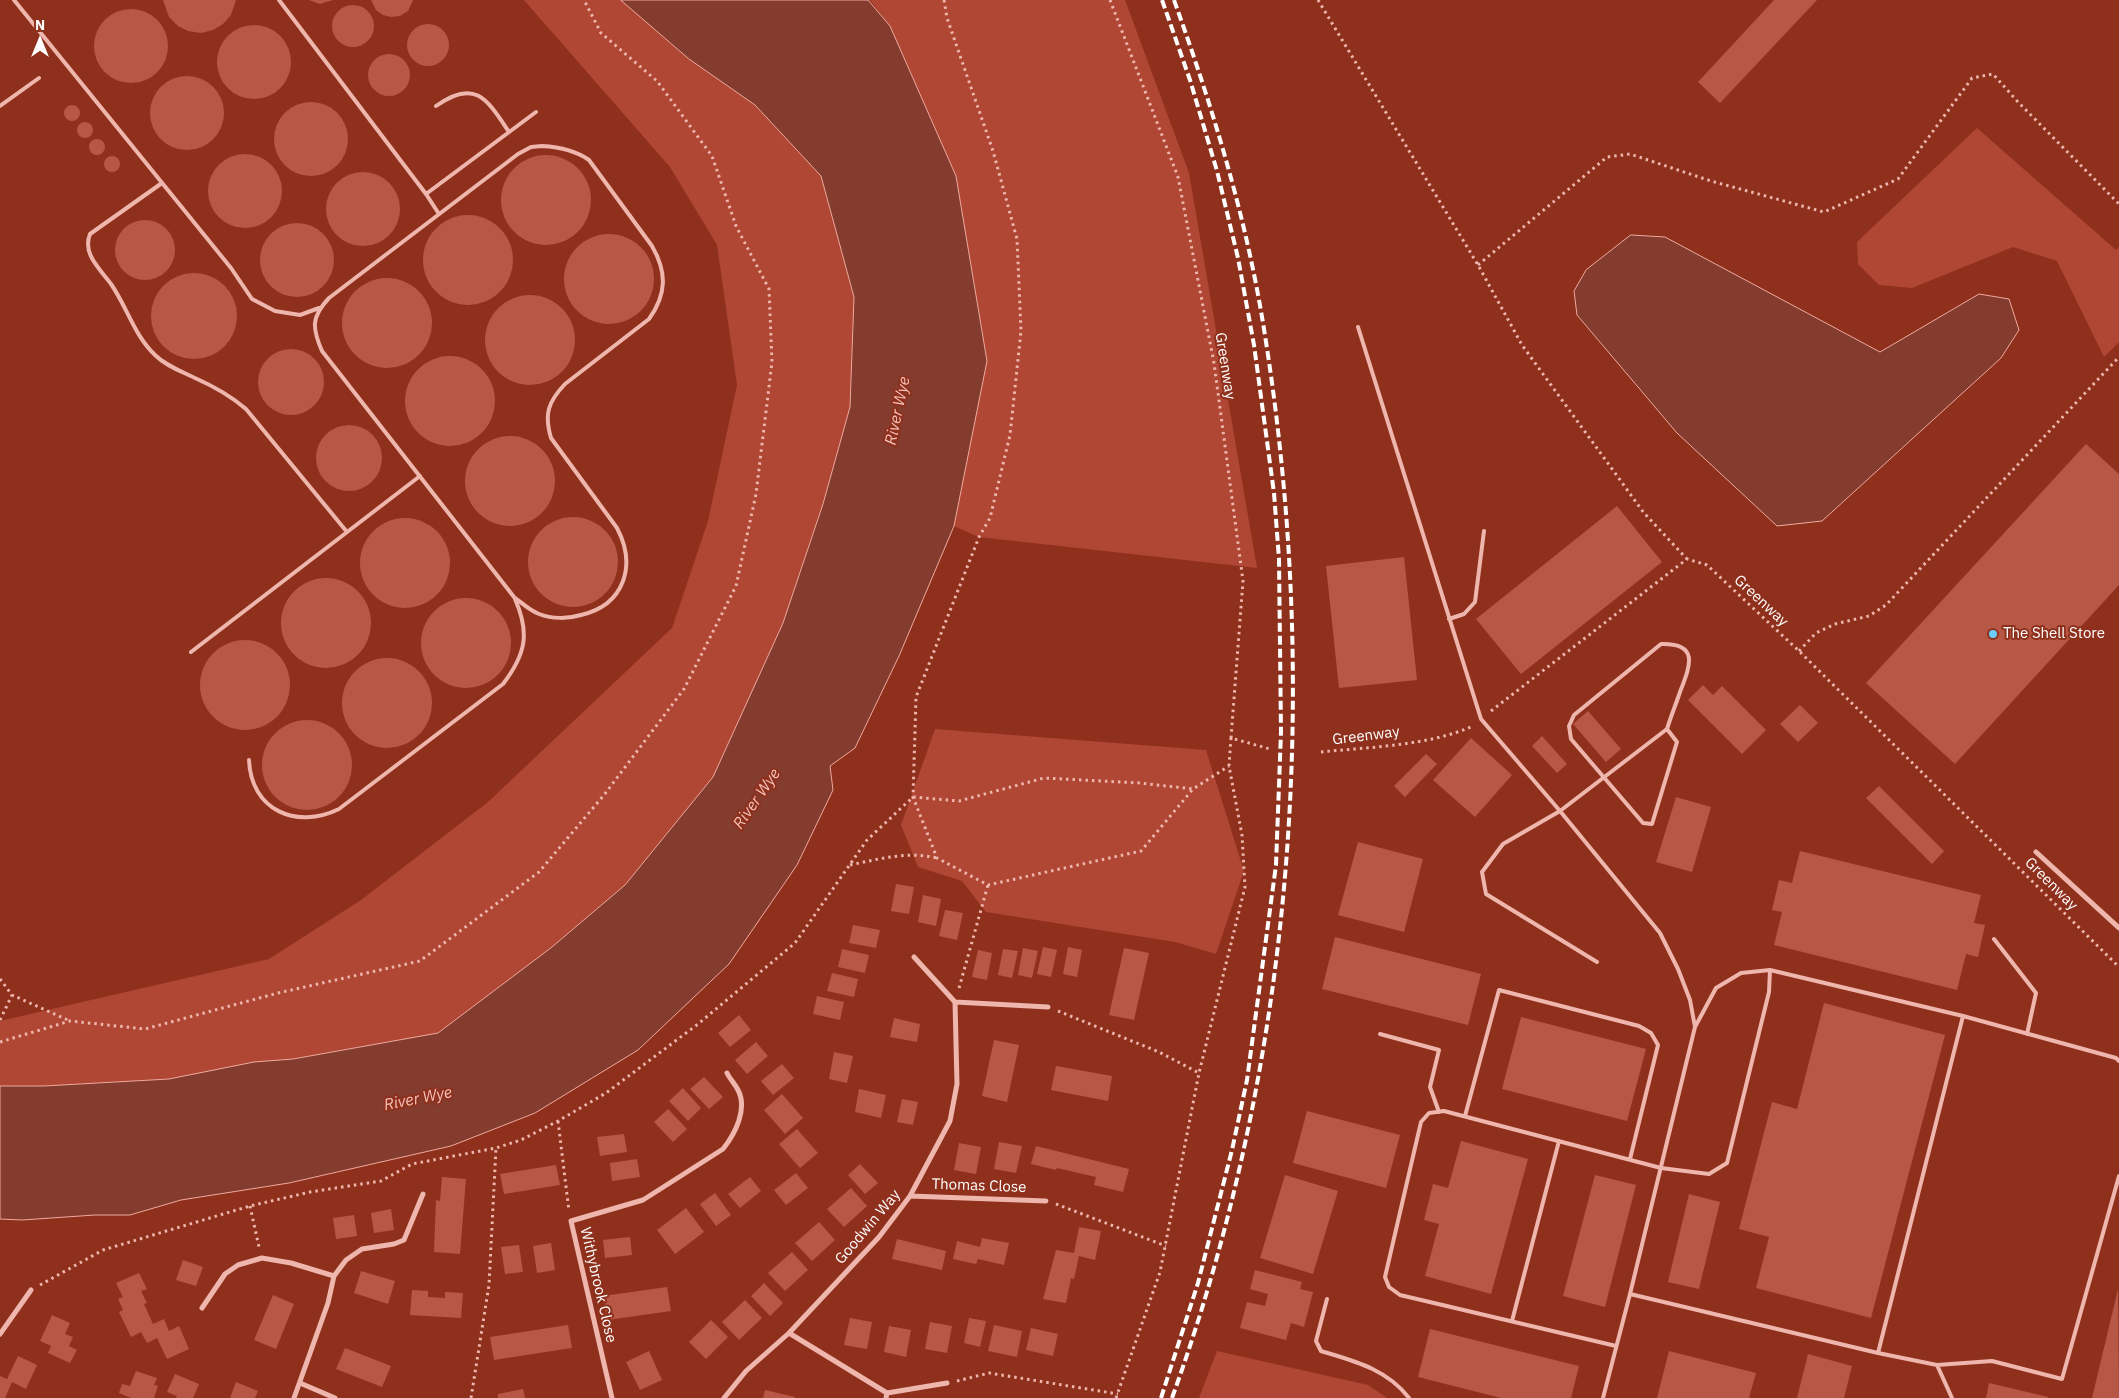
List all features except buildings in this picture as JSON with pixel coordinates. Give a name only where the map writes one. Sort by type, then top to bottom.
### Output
[{"type":"street","points":[[2036,852],[2119,928]]},
{"type":"street","points":[[914,957],[955,1002],[1048,1008]]},
{"type":"street","name":"Goodwin Way","points":[[724,1398],[746,1371],[789,1333],[880,1237],[910,1196],[950,1121],[957,1084],[955,1002]]},
{"type":"street","name":"Withybrook Close","points":[[612,1398],[571,1221],[643,1200],[723,1149],[732,1138],[739,1122],[742,1100],[739,1091],[727,1073]]},
{"type":"street","points":[[294,1398],[328,1303],[334,1276],[346,1260],[362,1249],[394,1244],[404,1240],[422,1194]]},
{"type":"street","name":"Thomas Close","points":[[910,1196],[1046,1201]]},
{"type":"street","points":[[202,1308],[226,1274],[238,1265],[262,1258],[291,1263],[334,1276]]},
{"type":"street","points":[[0,1334],[31,1290]]},
{"type":"street","points":[[789,1333],[887,1396],[947,1383]]},
{"type":"street","points":[[300,1384],[335,1398]]},
{"type":"lane","points":[[14,0],[231,268],[252,299],[275,311],[300,314],[319,308]]},
{"type":"lane","points":[[279,0],[426,194],[439,214]]},
{"type":"lane","points":[[0,106],[39,78]]},
{"type":"lane","points":[[436,106],[451,96],[469,92],[483,98],[510,132]]},
{"type":"lane","points":[[426,194],[536,112]]},
{"type":"lane","points":[[542,146],[566,149],[579,153],[589,160],[660,259],[663,292],[658,306],[649,319],[566,384],[553,396],[549,410],[548,426],[552,438],[623,539],[625,569],[622,585],[615,597],[604,607],[572,618],[540,614],[528,609],[514,597],[322,351],[315,335],[314,322],[319,308],[329,298],[518,154],[531,147],[542,146]]},
{"type":"lane","points":[[162,183],[90,234],[87,246],[89,254],[113,286],[144,343],[156,356],[173,368],[232,397],[246,409],[347,532]]},
{"type":"lane","points":[[1358,327],[1481,719],[1660,933],[1678,969],[1690,1000],[1695,1027]]},
{"type":"lane","points":[[191,652],[420,476]]},
{"type":"lane","points":[[1450,619],[1464,614],[1475,602],[1484,531]]},
{"type":"lane","points":[[249,760],[253,785],[270,806],[279,812],[303,819],[316,818],[339,809],[503,684],[518,662],[524,638],[522,616],[514,597]]},
{"type":"lane","points":[[1597,962],[1486,894],[1482,872],[1503,844],[1560,812],[1604,777],[1667,729],[1690,664],[1686,650],[1675,644],[1660,644],[1574,715],[1569,726],[1571,739],[1604,777],[1644,823],[1652,824],[1677,742],[1667,729]]},
{"type":"lane","points":[[1994,939],[2036,993],[2027,1034]]},
{"type":"lane","points":[[1616,1346],[1400,1295],[1389,1287],[1385,1277],[1421,1122],[1429,1113],[1444,1111],[1661,1168],[1708,1174],[1728,1163],[1769,992],[1770,970]]},
{"type":"lane","points":[[1603,1398],[1695,1027],[1716,988],[1741,973],[1770,970],[1963,1016],[2116,1058],[2119,1061]]},
{"type":"lane","points":[[1464,1116],[1499,990],[1638,1026],[1651,1033],[1658,1045],[1630,1159]]},
{"type":"lane","points":[[1878,1353],[1963,1016]]},
{"type":"lane","points":[[1380,1034],[1439,1050],[1430,1087],[1438,1112]]},
{"type":"lane","points":[[1512,1321],[1559,1141]]},
{"type":"lane","points":[[1630,1294],[1878,1353],[1938,1365],[1992,1361],[2062,1379],[2119,1176]]},
{"type":"lane","points":[[1327,1299],[1316,1341],[1321,1351],[1368,1365],[1384,1374],[1409,1398]]},
{"type":"lane","points":[[1938,1365],[1952,1398]]},
{"type":"path","points":[[0,979],[12,996],[70,1021],[145,1028],[278,993],[420,961],[539,872],[592,809],[684,688],[736,586],[756,494],[772,362],[769,289],[736,226],[712,156],[657,82],[601,33],[584,0]]},
{"type":"path","points":[[937,858],[913,797],[916,697],[978,537],[990,518],[1010,435],[1020,331],[1017,239],[993,151],[947,18],[944,0]]},
{"type":"path","name":"Greenway","points":[[1110,0],[1178,177],[1214,363],[1243,581],[1229,766],[1242,836],[1245,887],[1199,1073],[1160,1272],[1117,1396]]},
{"type":"path","points":[[1318,0],[1478,265],[1522,345],[1644,513],[1687,559]]},
{"type":"path","points":[[1478,265],[1607,157],[1630,154],[1711,181],[1824,212],[1898,179],[1972,78],[1993,74],[2018,102],[2119,204]]},
{"type":"path","points":[[1798,652],[1816,634],[1835,624],[1869,616],[1886,605],[2119,357]]},
{"type":"path","name":"Greenway","points":[[1321,752],[1406,743],[1455,734],[1473,726],[1687,559],[1707,565],[2119,967]]},
{"type":"path","points":[[1231,738],[1270,749]]},
{"type":"path","points":[[850,865],[899,855],[923,855],[937,858],[988,885],[1141,850],[1193,789],[1229,766]]},
{"type":"path","points":[[31,1290],[103,1250],[250,1206],[310,1192],[381,1181],[412,1164],[496,1148],[521,1140],[558,1121],[606,1093],[698,1024],[796,943],[867,840],[913,797],[959,801],[1044,778],[1140,783],[1193,789]]},
{"type":"path","points":[[955,1002],[988,885]]},
{"type":"path","points":[[0,1020],[12,996]]},
{"type":"path","points":[[1048,1008],[1158,1052],[1199,1073]]},
{"type":"path","points":[[0,1042],[70,1021]]},
{"type":"path","points":[[558,1121],[571,1221]]},
{"type":"path","points":[[472,1398],[489,1285],[496,1148]]},
{"type":"path","points":[[1046,1201],[1166,1246]]},
{"type":"path","points":[[250,1206],[262,1258]]},
{"type":"path","points":[[947,1383],[989,1374],[1117,1396]]},
{"type":"shaded area","points":[[524,0],[621,0],[689,59],[755,105],[821,176],[854,297],[850,407],[823,504],[783,623],[713,777],[625,885],[552,947],[438,1033],[293,1059],[254,1062],[169,1079],[44,1086],[0,1086],[0,1021],[269,959],[361,900],[488,802],[672,628],[708,521],[737,385],[717,245],[670,167]]},
{"type":"shaded area","points":[[870,0],[1125,0],[1189,173],[1257,568],[979,537],[954,526],[967,455],[956,176],[890,26]]},
{"type":"shaded area","points":[[1977,128],[2116,250],[2119,247],[2119,342],[2104,357],[2057,261],[2013,247],[1912,288],[1879,285],[1858,264],[1857,242]]},
{"type":"shaded area","points":[[935,729],[1206,750],[1244,871],[1216,954],[1175,942],[986,912],[962,881],[918,867],[901,825]]},
{"type":"shaded area","points":[[1217,1351],[1368,1385],[1387,1398],[1199,1398]]},
{"type":"water","name":"River Wye","points":[[621,0],[868,0],[890,26],[956,176],[987,361],[954,526],[899,656],[855,748],[830,766],[833,790],[797,865],[729,964],[638,1050],[535,1113],[451,1146],[289,1183],[181,1200],[130,1215],[95,1215],[22,1220],[0,1219],[0,1086],[44,1086],[169,1079],[254,1062],[293,1059],[438,1033],[552,947],[625,885],[713,777],[783,623],[823,504],[850,407],[854,297],[821,176],[755,105],[689,59]]},
{"type":"water","points":[[1631,235],[1665,237],[1880,352],[1979,294],[2009,299],[2019,330],[2001,358],[1822,521],[1777,526],[1677,433],[1577,315],[1574,291],[1586,270]]},
{"type":"railway","points":[[1161,1398],[1198,1283],[1232,1150],[1247,1080],[1276,865],[1281,732],[1279,559],[1274,493],[1254,345],[1238,258],[1217,171],[1190,80],[1162,0]]},
{"type":"railway","points":[[1172,1398],[1214,1268],[1247,1135],[1271,1000],[1286,864],[1293,727],[1291,590],[1280,453],[1262,317],[1246,237],[1225,157],[1201,78],[1174,0]]},
{"type":"place","name":"The Shell Store","points":[[1993,634]]}]
